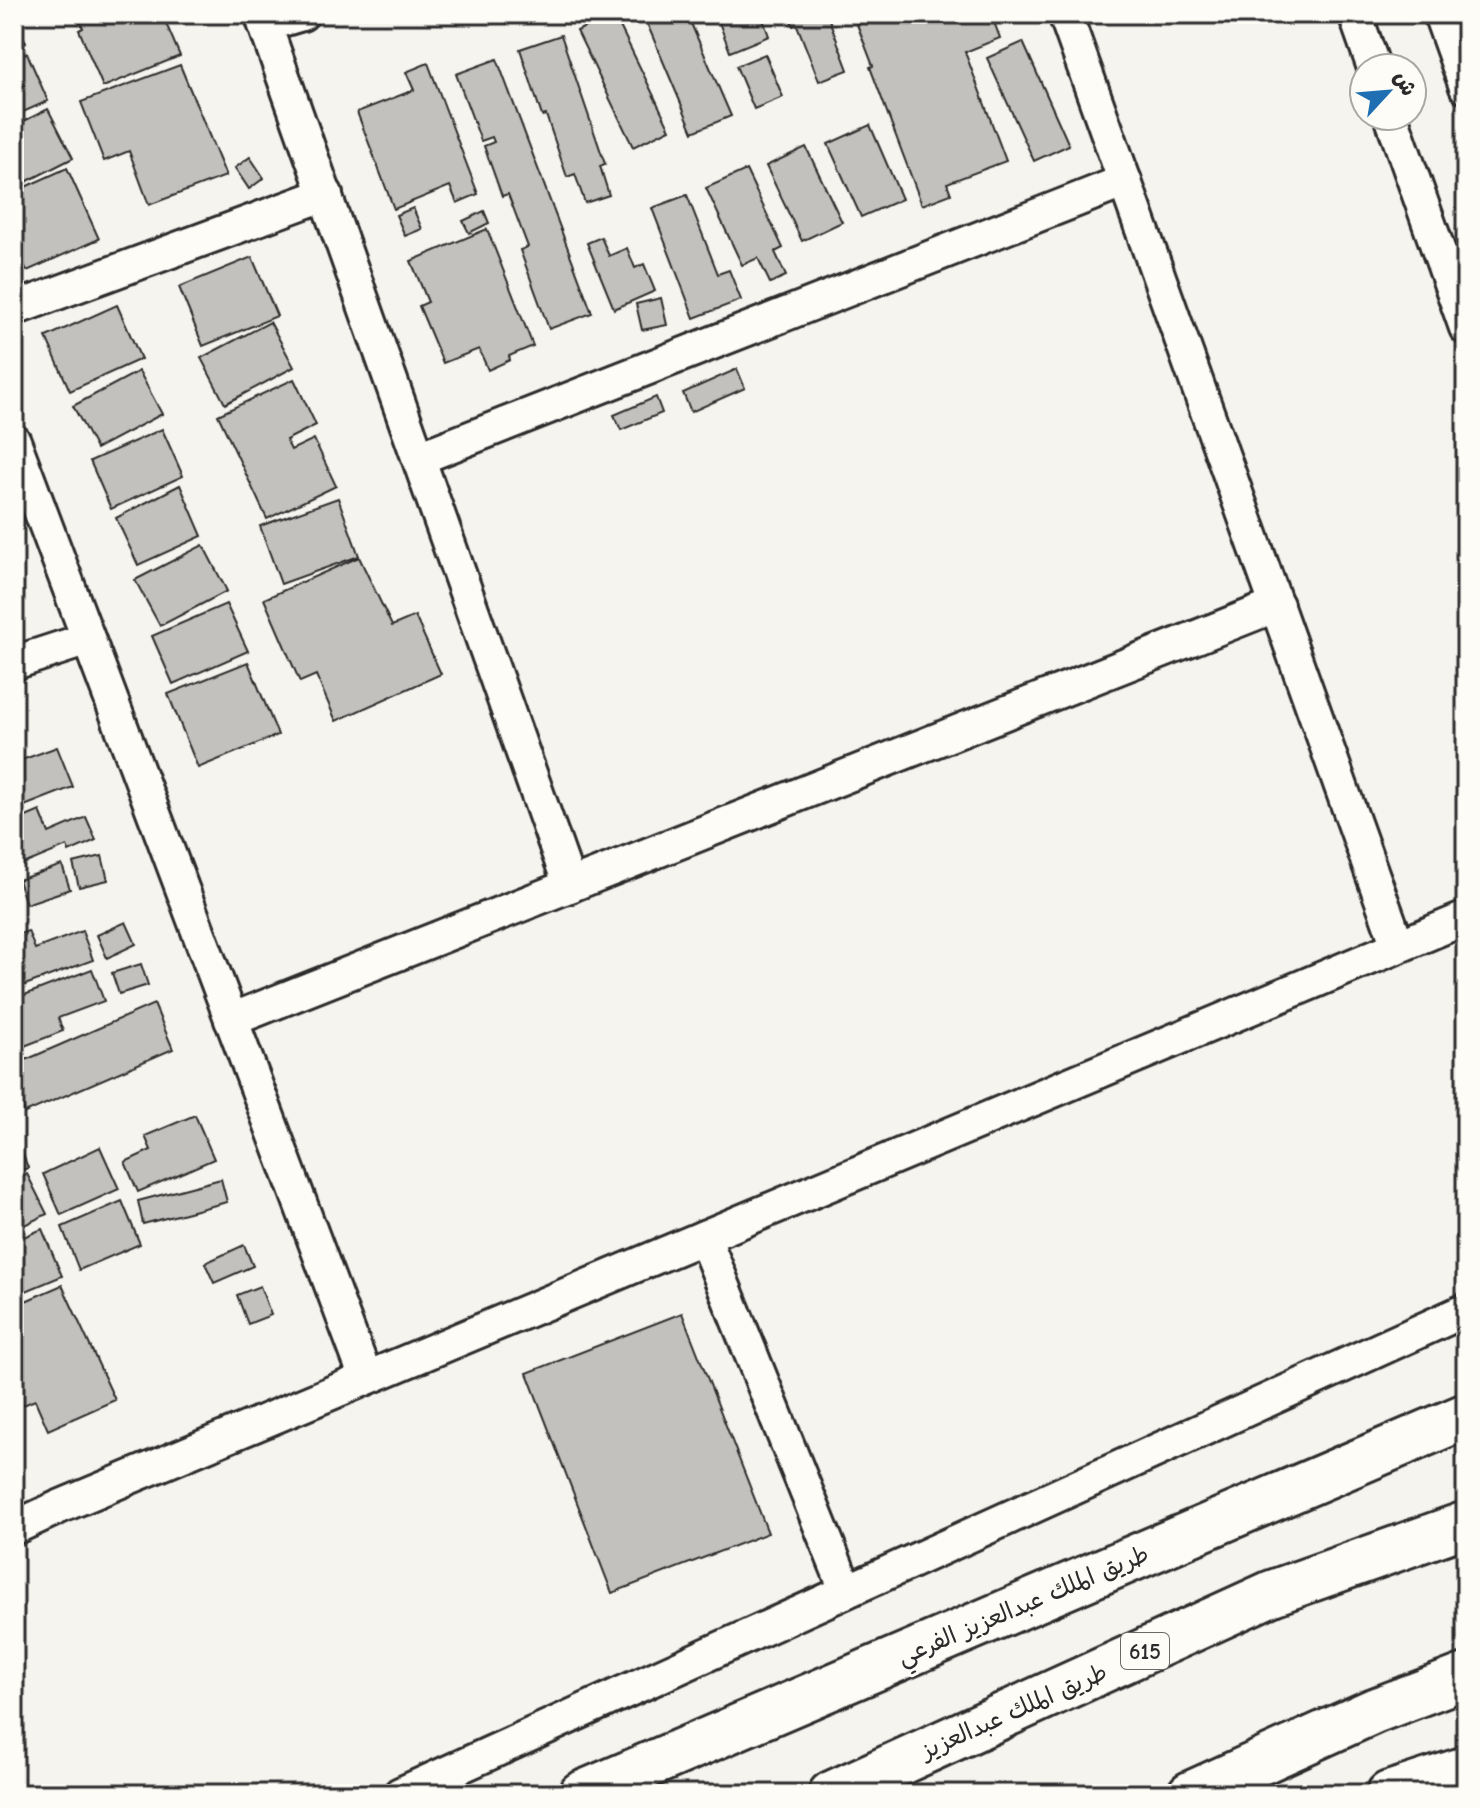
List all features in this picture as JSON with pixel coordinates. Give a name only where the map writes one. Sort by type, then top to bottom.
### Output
[{"type":"main road","name":"طريق الملك عبدالعزيز الفرعي","points":[[581,1794],[1466,1416]]},
{"type":"main road","name":"طريق الملك عبدالعزيز","points":[[831,1794],[1272,1593],[1466,1524]]},
{"type":"main road","points":[[1190,1794],[1374,1711],[1466,1676]]},
{"type":"main road","points":[[1389,1794],[1466,1769]]},
{"type":"street","points":[[302,14],[263,20],[570,886]]},
{"type":"street","points":[[1065,14],[1398,946]]},
{"type":"street","points":[[1355,14],[1368,52]]},
{"type":"street","points":[[1440,14],[1466,87]]},
{"type":"street","points":[[1397,132],[1466,328]]},
{"type":"street","points":[[419,458],[1125,181]]},
{"type":"street","points":[[14,309],[326,194]]},
{"type":"street","points":[[14,441],[366,1378]]},
{"type":"street","points":[[231,1020],[1277,605]]},
{"type":"street","points":[[14,663],[88,639]]},
{"type":"street","points":[[14,1528],[1466,918]]},
{"type":"street","points":[[704,1237],[846,1590]]},
{"type":"street","points":[[400,1794],[1466,1310]]},
{"type":"building","points":[[77,14],[162,14],[180,56],[103,87],[79,30],[83,28]]},
{"type":"building","points":[[614,14],[670,129],[633,147],[577,31]]},
{"type":"building","points":[[643,14],[687,14],[731,116],[693,132]]},
{"type":"building","points":[[716,14],[761,14],[769,36],[730,52]]},
{"type":"building","points":[[789,14],[827,14],[848,70],[819,81],[797,25],[793,26]]},
{"type":"building","points":[[853,14],[991,14],[1000,38],[965,52],[1006,161],[947,183],[951,194],[922,205]]},
{"type":"building","points":[[14,17],[26,43],[14,49]]},
{"type":"building","points":[[561,35],[605,164],[600,166],[609,195],[585,203],[575,174],[567,177],[546,115],[542,116],[520,49]]},
{"type":"building","points":[[1023,42],[1069,145],[1034,161],[987,58]]},
{"type":"building","points":[[27,53],[48,101],[14,116],[14,59]]},
{"type":"building","points":[[765,54],[783,97],[754,109],[736,66]]},
{"type":"building","points":[[497,59],[592,313],[549,329],[520,250],[528,247],[508,194],[502,196],[484,146],[494,142],[492,137],[481,141],[456,74]]},
{"type":"building","points":[[428,63],[478,194],[457,203],[450,186],[394,209],[357,112],[414,90],[406,72]]},
{"type":"building","points":[[180,65],[226,176],[149,205],[129,151],[104,161],[81,102]]},
{"type":"building","points":[[48,109],[73,158],[14,188],[14,126]]},
{"type":"building","points":[[870,125],[902,199],[861,217],[828,144]]},
{"type":"building","points":[[806,147],[842,222],[802,241],[766,166]]},
{"type":"building","points":[[250,157],[264,178],[249,189],[235,168]]},
{"type":"building","points":[[67,168],[99,239],[27,271],[14,244],[14,192]]},
{"type":"building","points":[[746,170],[783,248],[775,252],[786,276],[770,283],[758,258],[742,265],[706,188]]},
{"type":"building","points":[[687,195],[718,274],[729,270],[741,300],[694,318],[652,208]]},
{"type":"building","points":[[413,208],[422,229],[405,236],[396,215]]},
{"type":"building","points":[[484,211],[489,223],[469,233],[463,221]]},
{"type":"building","points":[[487,229],[533,346],[509,356],[510,360],[488,370],[479,349],[443,363],[419,306],[428,302],[411,261]]},
{"type":"building","points":[[601,237],[609,256],[627,248],[635,268],[644,264],[655,291],[614,309],[587,243]]},
{"type":"building","points":[[252,257],[277,316],[203,346],[179,287]]},
{"type":"building","points":[[661,298],[667,325],[642,330],[636,304]]},
{"type":"building","points":[[117,305],[141,359],[70,391],[46,337]]},
{"type":"building","points":[[270,322],[294,367],[225,404],[201,358]]},
{"type":"building","points":[[737,369],[745,388],[691,412],[683,393]]},
{"type":"building","points":[[139,371],[162,414],[96,449],[73,406]]},
{"type":"building","points":[[294,379],[316,425],[286,440],[291,450],[314,439],[336,486],[267,519],[218,415]]},
{"type":"building","points":[[656,397],[662,413],[621,430],[614,415]]},
{"type":"building","points":[[162,429],[183,476],[111,509],[90,461]]},
{"type":"building","points":[[180,485],[202,536],[138,565],[116,518]]},
{"type":"building","points":[[338,498],[359,556],[281,584],[260,526]]},
{"type":"building","points":[[203,545],[227,591],[160,626],[135,580]]},
{"type":"building","points":[[359,557],[392,626],[415,616],[441,674],[336,721],[316,675],[300,682],[264,599]]},
{"type":"building","points":[[226,604],[248,651],[173,684],[152,636]]},
{"type":"building","points":[[248,662],[278,735],[198,768],[168,694]]},
{"type":"building","points":[[14,747],[19,761],[57,747],[73,787],[14,810]]},
{"type":"building","points":[[40,811],[49,833],[86,817],[96,840],[69,852],[67,846],[14,868],[14,822]]},
{"type":"building","points":[[102,856],[108,880],[79,887],[73,863]]},
{"type":"building","points":[[62,865],[70,889],[26,904],[18,880]]},
{"type":"building","points":[[126,922],[136,944],[107,958],[97,935]]},
{"type":"building","points":[[28,931],[35,949],[82,931],[93,960],[14,989],[14,936]]},
{"type":"building","points":[[141,964],[148,985],[119,994],[112,973]]},
{"type":"building","points":[[92,969],[104,1001],[58,1018],[63,1031],[14,1050],[14,999]]},
{"type":"building","points":[[154,1004],[173,1049],[25,1113],[14,1087],[14,1065]]},
{"type":"building","points":[[195,1115],[214,1159],[138,1192],[125,1162],[151,1150],[145,1136]]},
{"type":"building","points":[[14,1131],[28,1168],[14,1173]]},
{"type":"building","points":[[100,1147],[119,1189],[61,1215],[43,1174]]},
{"type":"building","points":[[27,1174],[47,1214],[14,1230],[14,1180]]},
{"type":"building","points":[[221,1179],[227,1202],[143,1224],[138,1201]]},
{"type":"building","points":[[122,1201],[140,1244],[79,1270],[62,1227]]},
{"type":"building","points":[[42,1229],[62,1276],[14,1296],[14,1241]]},
{"type":"building","points":[[244,1245],[253,1266],[214,1283],[205,1263]]},
{"type":"building","points":[[62,1285],[115,1400],[48,1430],[35,1400],[14,1409],[14,1306]]},
{"type":"building","points":[[260,1286],[271,1315],[248,1324],[237,1295]]},
{"type":"building","points":[[682,1313],[768,1533],[612,1593],[527,1373]]}]
